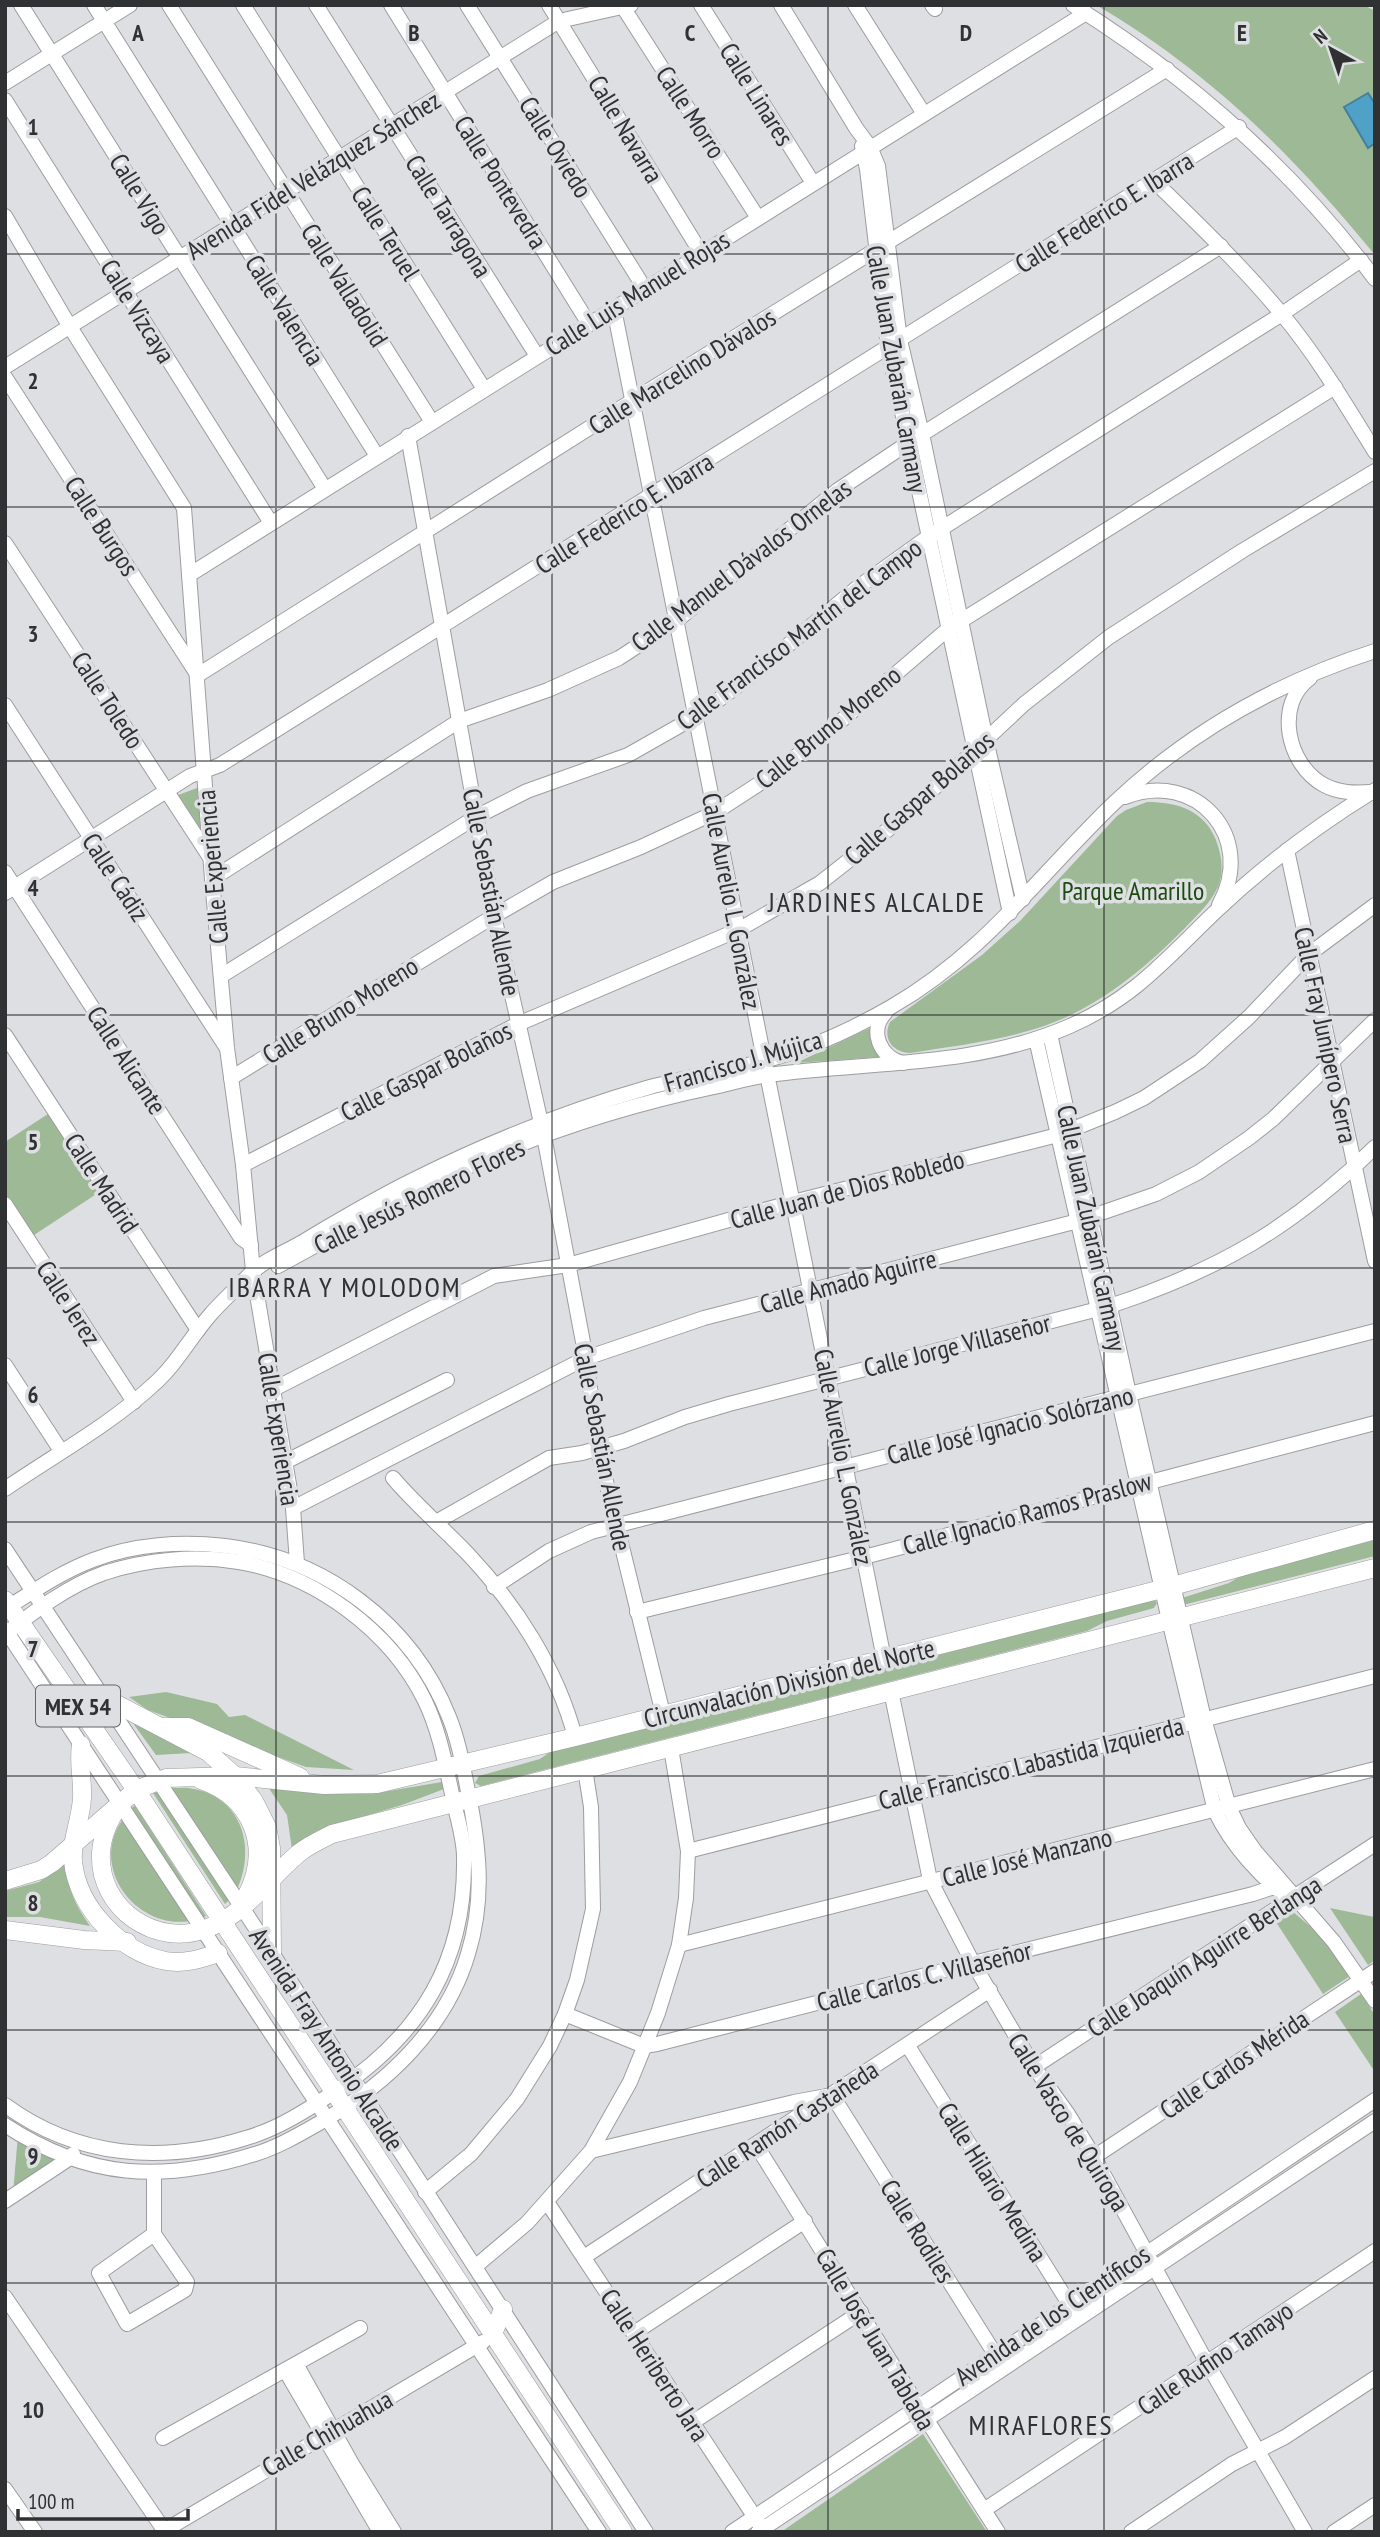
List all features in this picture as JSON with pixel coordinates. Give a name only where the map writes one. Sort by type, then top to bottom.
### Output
[{"type":"main road","name":"Circunvalación División del Norte","points":[[5,1881],[41,1870],[136,1790],[158,1780],[181,1776],[234,1776],[316,1784],[377,1784],[575,1737],[1168,1587],[1375,1530]]},
{"type":"main road","name":"Circunvalación División del Norte","points":[[5,1930],[125,1942],[164,1933],[181,1934],[203,1930],[222,1922],[304,1849],[332,1834],[1375,1568]]},
{"type":"main road","name":"Avenida Fray Antonio Alcalde","points":[[7,1606],[9,1629]]},
{"type":"main road","name":"MEX 54","points":[[9,1629],[136,1790]]},
{"type":"main road","points":[[103,1697],[208,1752],[234,1776],[254,1801],[267,1827],[272,1878],[272,1953]]},
{"type":"main road","points":[[159,1727],[188,1727],[316,1784]]},
{"type":"main road","points":[[81,1745],[79,1760],[83,1796],[73,1860],[86,1899],[107,1927],[145,1954],[167,1961],[190,1961],[218,1953]]},
{"type":"main road","name":"Circunvalación División del Norte","points":[[196,1778],[229,1793],[242,1806],[254,1829],[258,1853],[256,1874],[241,1907]]},
{"type":"main road","name":"Avenida Fray Antonio Alcalde","points":[[136,1790],[623,2532]]},
{"type":"main road","name":"Circunvalación División del Norte","points":[[120,1803],[111,1816],[102,1842],[101,1867],[106,1884],[114,1901],[127,1915],[164,1933]]},
{"type":"main road","points":[[493,2334],[503,2309]]},
{"type":"street","name":"Calle Vigo","points":[[21,5],[325,489]]},
{"type":"street","name":"Calle Valencia","points":[[94,5],[377,456]]},
{"type":"street","points":[[5,83],[130,5]]},
{"type":"street","name":"Calle Valladolid","points":[[169,5],[432,422]]},
{"type":"street","name":"Calle Teruel","points":[[243,5],[484,389]]},
{"type":"street","name":"Calle Tarragona","points":[[316,5],[537,356]]},
{"type":"street","name":"Calle Pontevedra","points":[[391,5],[589,324]]},
{"type":"street","name":"Calle Oviedo","points":[[467,5],[645,289]]},
{"type":"street","name":"Calle Navarra","points":[[550,5],[701,253]]},
{"type":"street","name":"Calle Linares","points":[[701,5],[813,183]]},
{"type":"street","name":"Calle Juan Zubarán Carmany","points":[[781,5],[867,149],[908,443],[928,537],[986,740],[1023,899]]},
{"type":"street","points":[[855,5],[924,114]]},
{"type":"street","name":"Avenida Fidel Velázquez Sánchez","points":[[5,367],[559,21],[627,6]]},
{"type":"street","name":"Calle Morro","points":[[627,6],[758,218]]},
{"type":"street","points":[[1080,9],[1167,69],[1239,127],[1288,176],[1375,279]]},
{"type":"street","name":"Calle Luis Manuel Rojas","points":[[190,575],[924,114],[1080,9]]},
{"type":"street","name":"Calle Marcelino Dávalos","points":[[198,676],[632,401],[1167,69]]},
{"type":"street","name":"Calle Vizcaya","points":[[5,100],[271,523]]},
{"type":"street","name":"Calle Federico E. Ibarra","points":[[10,890],[166,790],[190,776],[220,765],[443,627],[1239,127]]},
{"type":"street","points":[[1154,181],[1221,246],[1282,314],[1335,387],[1375,452]]},
{"type":"street","name":"Calle Experiencia","points":[[5,216],[70,327],[184,508],[227,1048],[254,1275],[293,1508],[297,1563]]},
{"type":"street","name":"Calle Manuel Dávalos Ornelas","points":[[212,879],[459,721],[548,690],[619,657],[676,621],[818,505],[908,443],[1221,246]]},
{"type":"street","name":"Calle Francisco Martín del Campo","points":[[221,976],[476,817],[527,791],[628,755],[695,717],[747,679],[857,589],[928,537],[1282,314],[1361,260]]},
{"type":"street","name":"Calle Aurelio L. González","points":[[614,309],[884,1658]]},
{"type":"street","name":"Calle Juan Zubarán Carmany","points":[[894,344],[922,434],[941,529],[974,751],[1010,914]]},
{"type":"street","name":"Calle Burgos","points":[[5,377],[198,676]]},
{"type":"street","name":"Calle Bruno Moreno","points":[[231,1078],[553,882],[641,847],[714,813],[765,780],[828,732],[954,625],[1335,387]]},
{"type":"street","name":"Calle Sebastián Allende","points":[[408,436],[494,916],[542,1130],[586,1358],[598,1449],[663,1714]]},
{"type":"street","name":"Calle Gaspar Bolaños","points":[[243,1165],[518,1024],[738,930],[820,883],[900,820],[1024,704],[1109,636],[1242,551],[1375,471]]},
{"type":"street","name":"Calle Toledo","points":[[5,543],[210,858]]},
{"type":"street","name":"Francisco J. Mújica","points":[[542,1130],[655,1086],[766,1068],[892,1006],[953,965],[1010,914],[1117,800],[1164,761],[1225,717],[1267,694],[1375,651]]},
{"type":"street","points":[[1322,670],[1301,684],[1294,695],[1289,730],[1293,750],[1303,767],[1325,786],[1352,793],[1373,791]]},
{"type":"street","name":"Calle Cádiz","points":[[5,705],[227,1048]]},
{"type":"street","points":[[1117,800],[1135,793],[1163,791],[1193,800],[1213,815],[1228,839],[1232,867],[1225,893],[1215,912]]},
{"type":"street","points":[[766,1068],[906,1064],[977,1053],[1043,1036],[1091,1016],[1129,993],[1159,969],[1215,912],[1287,850],[1373,791]]},
{"type":"street","name":"Calle Fray Junípero Serra","points":[[1287,850],[1375,1259]]},
{"type":"street","name":"Calle Alicante","points":[[5,872],[10,890],[241,1238],[251,1245]]},
{"type":"street","name":"Calle Juan de Dios Robledo","points":[[272,1390],[494,1276],[568,1265],[793,1202],[1064,1133],[1144,1098],[1200,1060],[1249,1017],[1308,955],[1375,905]]},
{"type":"street","points":[[892,1006],[878,1024],[878,1042],[891,1058],[906,1064]]},
{"type":"street","name":"Calle Amado Aguirre","points":[[293,1508],[586,1358],[704,1318],[1084,1219],[1156,1194],[1224,1156],[1273,1119],[1375,1020]]},
{"type":"street","name":"Calle Madrid","points":[[5,1035],[198,1331]]},
{"type":"street","name":"Calle Juan Zubarán Carmany","points":[[1043,1036],[1198,1720],[1222,1809],[1222,1825],[1247,1858],[1280,1885],[1334,1942],[1375,2001]]},
{"type":"street","name":"Calle Jesús Romero Flores","points":[[254,1275],[542,1130]]},
{"type":"street","name":"Calle Jorge Villaseñor","points":[[436,1522],[549,1458],[598,1449],[685,1417],[1104,1307],[1182,1280],[1241,1252],[1287,1222],[1355,1167],[1375,1147]]},
{"type":"street","name":"Calle Jerez","points":[[5,1204],[134,1402]]},
{"type":"street","points":[[5,1489],[134,1402],[171,1367],[211,1314],[254,1275]]},
{"type":"street","name":"Calle José Ignacio Solórzano","points":[[494,1587],[569,1540],[615,1526],[1375,1331]]},
{"type":"street","points":[[5,1365],[61,1451]]},
{"type":"street","points":[[285,1462],[447,1380]]},
{"type":"street","name":"Calle Ignacio Ramos Praslow","points":[[637,1612],[864,1557],[1375,1423]]},
{"type":"street","points":[[393,1478],[471,1557],[517,1615],[563,1698],[575,1737]]},
{"type":"street","points":[[5,2125],[70,2158],[118,2170],[154,2174],[215,2166],[274,2147],[363,2095],[402,2062],[430,2029],[453,1993],[468,1957],[477,1919],[480,1878],[478,1849],[462,1801],[454,1765],[450,1717],[439,1693],[407,1644],[385,1621],[356,1596],[320,1574],[297,1563],[240,1548],[193,1542],[168,1544],[97,1558],[7,1606]]},
{"type":"street","name":"Avenida Fray Antonio Alcalde","points":[[5,1549],[272,1953],[646,2532]]},
{"type":"street","points":[[9,1629],[79,1584],[102,1574],[149,1562],[195,1558],[240,1562],[312,1587],[349,1612],[395,1655],[425,1701],[454,1765]]},
{"type":"street","name":"Avenida Fray Antonio Alcalde","points":[[9,1629],[81,1745],[599,2532]]},
{"type":"street","name":"Calle Francisco Labastida Izquierda","points":[[688,1851],[1375,1676]]},
{"type":"street","name":"Calle Vasco de Quiroga","points":[[891,1691],[930,1880],[973,1962],[1034,2067],[1068,2113],[1094,2157],[1207,2363],[1305,2532]]},
{"type":"street","points":[[476,2266],[547,2202],[591,2151],[612,2116],[658,2012],[679,1945],[686,1898],[688,1851],[671,1748]]},
{"type":"street","points":[[425,2192],[471,2154],[517,2099],[551,2046],[565,2014],[577,1980],[593,1909],[590,1807],[585,1769]]},
{"type":"street","name":"Calle José Manzano","points":[[679,1945],[1375,1769]]},
{"type":"street","points":[[5,2105],[57,2136],[125,2152],[164,2154],[212,2149],[255,2136],[317,2103],[353,2080],[391,2048],[419,2016],[438,1982],[453,1943],[463,1893],[462,1801]]},
{"type":"street","name":"Calle Joaquín Aguirre Berlanga","points":[[1034,2067],[1295,1901],[1375,1844]]},
{"type":"street","name":"Calle Carlos C. Villaseñor","points":[[644,2046],[1280,1885]]},
{"type":"street","name":"Calle Carlos Mérida","points":[[1094,2157],[1375,1971]]},
{"type":"street","name":"Calle Ramón Castañeda","points":[[584,2257],[990,1990]]},
{"type":"street","points":[[565,2014],[644,2046]]},
{"type":"street","name":"Calle Hilario Medina","points":[[908,2046],[1078,2318]]},
{"type":"street","points":[[591,2151],[832,2095]]},
{"type":"street","name":"Calle Rodiles","points":[[832,2095],[1003,2367]]},
{"type":"street","name":"Avenida de los Científicos","points":[[758,2526],[917,2405],[1375,2100]]},
{"type":"street","name":"Avenida de los Científicos","points":[[732,2532],[758,2526],[925,2420],[1375,2121]]},
{"type":"street","points":[[5,2201],[70,2158],[80,2142]]},
{"type":"street","name":"Calle José Juan Tablada","points":[[756,2145],[925,2420],[998,2532]]},
{"type":"street","points":[[154,2174],[154,2234],[187,2282],[187,2286],[127,2324],[99,2273],[154,2234]]},
{"type":"street","name":"Calle Heriberto Jara","points":[[547,2202],[758,2526]]},
{"type":"street","points":[[634,2333],[805,2221]]},
{"type":"street","name":"Calle Rufino Tamayo","points":[[984,2510],[1375,2251]]},
{"type":"street","points":[[5,2297],[163,2531]]},
{"type":"street","points":[[693,2423],[861,2312]]},
{"type":"street","points":[[163,2438],[360,2328]]},
{"type":"street","name":"Calle Chihuahua","points":[[163,2531],[477,2346],[493,2334]]},
{"type":"street","points":[[290,2367],[380,2532]]},
{"type":"street","points":[[1131,2532],[1232,2464],[1285,2437],[1375,2378]]},
{"type":"street","points":[[327,2432],[394,2532]]},
{"type":"street","points":[[5,2489],[35,2532]]},
{"type":"street","points":[[1334,2532],[1375,2505]]},
{"type":"green space","points":[[1096,5],[1364,5],[1375,11],[1375,255],[1313,183],[1247,117],[1175,57]]},
{"type":"green space","points":[[200,787],[202,831],[178,795]]},
{"type":"green space","name":"Parque Amarillo","points":[[1147,802],[1179,806],[1197,815],[1211,830],[1221,858],[1221,875],[1215,893],[1169,944],[1136,973],[1101,998],[1041,1027],[993,1040],[910,1053],[891,1044],[887,1034],[890,1022],[982,955],[1020,921],[1117,816]]},
{"type":"green space","points":[[872,1027],[871,1041],[880,1057],[796,1063]]},
{"type":"green space","points":[[51,1112],[101,1191],[31,1237],[5,1196],[5,1142]]},
{"type":"green space","points":[[1375,1540],[1375,1556],[1187,1604],[1182,1598],[1229,1583],[1245,1573]]},
{"type":"green space","points":[[1154,1599],[1157,1603],[1154,1608],[1107,1621],[1087,1631],[481,1786],[475,1783],[479,1776],[540,1759],[550,1752]]},
{"type":"green space","points":[[166,1692],[217,1704],[229,1717],[245,1715],[354,1770],[306,1767],[148,1710],[129,1697]]},
{"type":"green space","points":[[130,1719],[191,1753],[156,1755]]},
{"type":"green space","points":[[442,1782],[444,1789],[402,1805],[325,1828],[292,1849],[287,1815],[268,1787],[371,1794]]},
{"type":"green space","points":[[171,1788],[191,1788],[211,1794],[234,1814],[245,1842],[243,1874],[237,1890]]},
{"type":"green space","points":[[159,1792],[229,1900],[225,1904],[153,1793]]},
{"type":"green space","points":[[135,1805],[206,1916],[201,1919],[130,1810]]},
{"type":"green space","points":[[123,1819],[190,1921],[170,1921],[152,1916],[136,1905],[123,1891],[115,1875],[111,1856],[114,1838]]},
{"type":"green space","points":[[66,1862],[73,1896],[90,1926],[40,1917],[5,1917],[5,1891],[39,1882]]},
{"type":"green space","points":[[1330,1908],[1374,1917],[1375,1960],[1368,1965]]},
{"type":"green space","points":[[1292,1911],[1326,1940],[1350,1976],[1323,1994],[1276,1922]]},
{"type":"green space","points":[[1361,1994],[1375,2015],[1375,2072],[1335,2012]]},
{"type":"green space","points":[[18,2135],[59,2160],[13,2193]]},
{"type":"green space","points":[[923,2434],[987,2532],[781,2532]]},
{"type":"water","points":[[1368,93],[1375,104],[1375,143],[1368,148],[1344,107]]},
{"type":"district","name":"JARDINES ALCALDE","points":[[877,901]]},
{"type":"district","name":"IBARRA Y MOLODOM","points":[[345,1286]]},
{"type":"district","name":"MIRAFLORES","points":[[1041,2424]]}]
